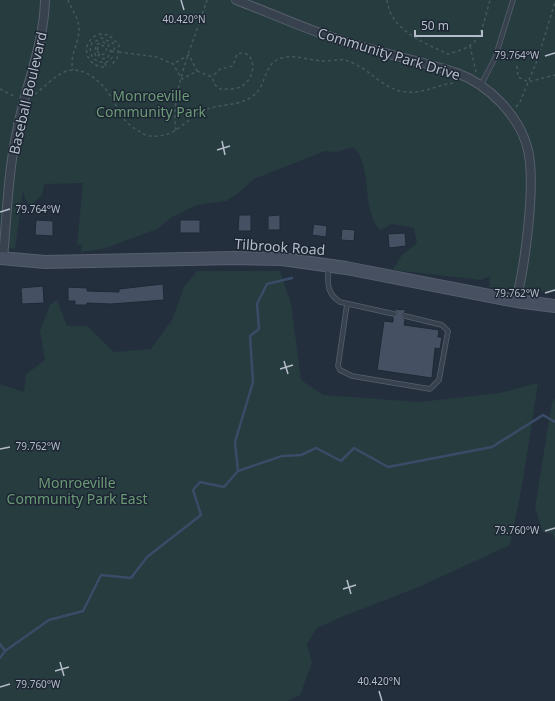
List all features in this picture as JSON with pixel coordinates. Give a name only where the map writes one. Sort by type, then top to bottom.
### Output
[{"type":"street","name":"Baseball Boulevard","points":[[2,258],[10,169],[17,130],[44,23],[45,0]]},
{"type":"street","name":"Community Park Drive","points":[[236,0],[340,40],[458,73],[481,85],[499,100],[516,121],[528,150],[530,176],[529,209],[521,280],[516,301]]},
{"type":"street","name":"Tilbrook Road","points":[[2,258],[46,262],[234,258],[282,259],[328,265],[516,301],[555,306]]},
{"type":"lane","points":[[481,85],[495,58],[513,0]]},
{"type":"lane","points":[[328,265],[328,289],[333,298],[347,304],[394,314]]},
{"type":"lane","points":[[347,304],[338,366],[344,374],[430,389],[439,380],[448,331],[442,325],[405,316]]},
{"type":"path","points":[[68,0],[79,25],[79,31],[71,64],[72,70]]},
{"type":"path","points":[[176,130],[174,118],[175,98],[207,0]]},
{"type":"path","points":[[387,0],[388,8],[397,23],[413,37],[448,54],[470,46],[481,29],[490,0]]},
{"type":"path","points":[[514,109],[520,102],[538,58],[555,2]]},
{"type":"path","points":[[105,63],[106,67],[101,67],[92,64],[88,60],[86,46],[91,38],[100,34],[109,35],[117,41],[120,52],[117,59],[110,66]]},
{"type":"path","points":[[101,59],[106,58],[111,51],[115,52],[114,46],[106,38],[98,38],[92,43],[90,51],[92,58],[99,62],[105,63],[114,56]]},
{"type":"path","points":[[100,54],[99,47],[105,46],[106,53],[100,54],[97,57],[94,48],[102,42],[108,44],[111,51]]},
{"type":"path","points":[[0,89],[17,98],[25,97],[36,93],[65,71],[72,70],[84,72],[99,82],[110,94],[120,116],[129,126],[148,136],[164,136],[176,130],[205,110],[246,101],[256,94],[270,65],[282,58],[298,57],[323,61],[345,60],[361,67],[381,83],[400,91],[425,92],[446,84],[470,79],[477,71],[470,46]]},
{"type":"path","points":[[120,52],[157,57],[173,64],[182,79]]},
{"type":"path","points":[[189,55],[197,71],[212,77],[215,84],[220,89],[240,87],[246,84],[250,77],[253,64],[252,59],[248,54],[237,54],[233,66],[220,69],[212,77]]},
{"type":"path","points":[[173,64],[189,55]]},
{"type":"path","points":[[517,66],[518,76],[528,82],[555,75]]},
{"type":"path","points":[[182,79],[197,71]]},
{"type":"green space","name":"Monroeville Community Park","points":[[0,0],[555,0],[555,292],[489,287],[490,276],[481,280],[393,270],[402,255],[417,243],[414,228],[392,224],[380,230],[374,221],[370,210],[363,165],[359,155],[353,147],[336,152],[325,151],[254,179],[237,194],[226,201],[197,205],[172,217],[157,229],[103,249],[81,252],[82,244],[77,245],[83,183],[44,184],[42,195],[30,206],[25,199],[23,191],[15,249],[0,246]]},
{"type":"green space","name":"Monroeville Community Park East","points":[[197,271],[280,271],[291,304],[301,380],[323,395],[420,402],[500,393],[538,383],[523,480],[510,545],[421,586],[317,628],[307,644],[312,663],[300,695],[287,701],[0,701],[0,384],[24,392],[26,374],[45,360],[40,331],[50,305],[57,300],[67,326],[87,326],[114,352],[151,349],[172,320],[184,287]]},
{"type":"green space","points":[[555,399],[555,540],[553,534],[543,532],[535,508],[552,402]]},
{"type":"building","points":[[239,215],[251,215],[251,231],[238,231]]},
{"type":"building","points":[[280,215],[280,230],[268,230],[268,216]]},
{"type":"building","points":[[36,220],[53,221],[53,236],[35,235]]},
{"type":"building","points":[[180,220],[200,220],[200,233],[180,233]]},
{"type":"building","points":[[314,224],[327,226],[326,237],[312,235]]},
{"type":"building","points":[[342,229],[355,230],[354,241],[341,240]]},
{"type":"building","points":[[405,233],[406,246],[389,248],[388,234]]},
{"type":"building","points":[[163,284],[164,300],[111,304],[87,303],[87,305],[75,305],[75,301],[68,301],[68,287],[87,288],[87,291],[119,292],[119,289]]},
{"type":"building","points":[[43,286],[44,303],[22,304],[21,288]]},
{"type":"building","points":[[394,309],[406,310],[402,316],[405,320],[404,325],[439,330],[438,337],[442,337],[440,349],[435,348],[432,378],[377,370],[384,321],[393,322],[393,317],[397,314]]},
{"type":"waterway","points":[[238,471],[235,442],[253,382],[250,336],[259,329],[257,304],[267,284],[292,278]]},
{"type":"waterway","points":[[0,658],[5,651],[49,620],[83,611],[101,575],[131,578],[147,557],[201,515],[193,490],[200,482],[224,487],[238,471],[282,456],[301,455],[316,448],[341,461],[354,448],[388,467],[492,447],[543,415],[555,422]]},
{"type":"waterway","points":[[0,644],[5,651]]}]
